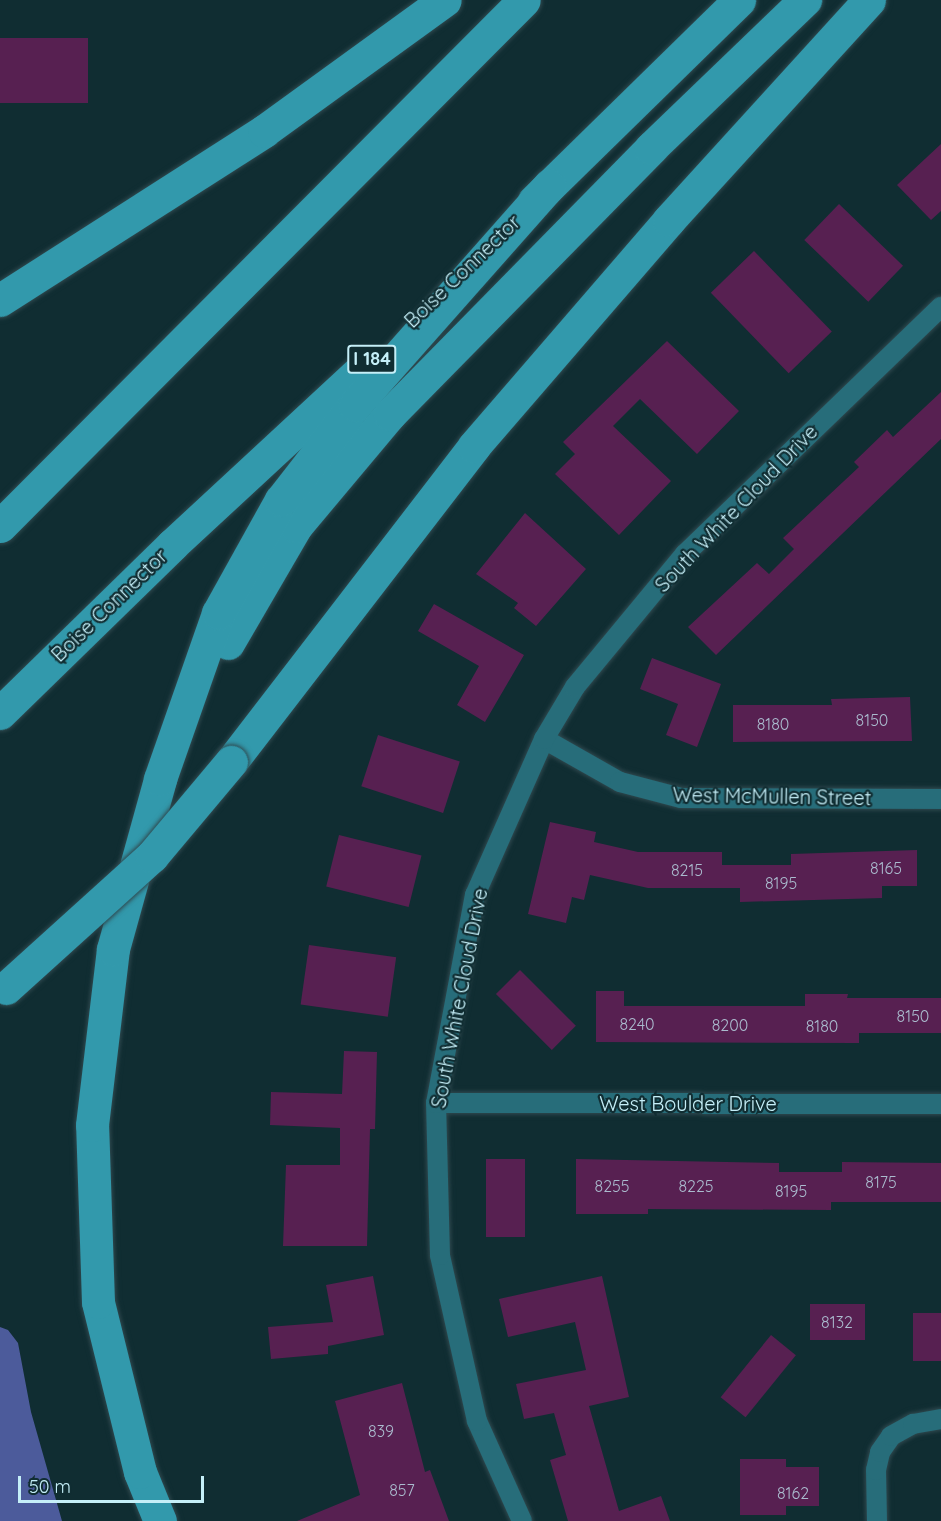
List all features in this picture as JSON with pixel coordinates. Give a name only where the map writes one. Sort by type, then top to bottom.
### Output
[{"type":"highway","points":[[0,300],[264,131],[445,0]]},
{"type":"highway","points":[[0,526],[524,0]]},
{"type":"highway","name":"Boise Connector","points":[[0,713],[172,544],[302,428],[740,0]]},
{"type":"highway","points":[[160,779],[239,622],[303,518],[390,414],[651,148],[805,0]]},
{"type":"highway","points":[[3,990],[152,856],[231,762],[474,446],[669,220],[869,0]]},
{"type":"highway","points":[[160,1521],[140,1472],[98,1302],[92,1125],[113,950],[160,779],[218,612],[281,500],[356,405],[549,186]]},
{"type":"highway","points":[[0,279],[114,226]]},
{"type":"street","name":"South White Cloud Drive","points":[[522,1521],[477,1421],[440,1255],[436,1103],[475,896],[544,739],[575,687],[685,554],[941,307]]},
{"type":"street","name":"West McMullen Street","points":[[544,739],[620,782],[681,798],[941,799]]},
{"type":"street","name":"West Boulder Drive","points":[[436,1103],[941,1104]]},
{"type":"street","points":[[877,1521],[876,1470],[880,1452],[891,1436],[913,1424],[941,1419]]},
{"type":"water","points":[[0,1327],[8,1330],[18,1343],[31,1412],[62,1521],[0,1521]]},
{"type":"building","points":[[0,38],[88,38],[88,103],[0,103]]},
{"type":"building","points":[[941,144],[941,211],[931,220],[897,185]]},
{"type":"building","points":[[839,204],[903,266],[868,302],[804,240]]},
{"type":"building","points":[[754,251],[832,332],[789,373],[711,293]]},
{"type":"building","points":[[667,341],[739,411],[697,454],[640,399],[613,426],[671,481],[619,535],[555,474],[575,454],[563,442]]},
{"type":"building","points":[[941,392],[941,439],[716,655],[688,627],[757,563],[769,574],[794,549],[783,538],[859,467],[854,462],[887,430],[893,437]]},
{"type":"building","points":[[525,513],[586,569],[536,626],[514,608],[518,603],[476,574]]},
{"type":"building","points":[[434,604],[524,655],[485,722],[457,705],[479,666],[418,631]]},
{"type":"building","points":[[652,658],[721,684],[697,747],[666,735],[678,704],[640,689]]},
{"type":"building","points":[[910,697],[912,741],[733,742],[733,705],[832,705],[831,699]]},
{"type":"building","points":[[378,735],[460,762],[443,813],[361,786]]},
{"type":"building","points":[[550,822],[596,832],[594,842],[638,852],[722,852],[722,865],[791,865],[791,854],[917,850],[917,886],[882,886],[882,898],[740,902],[740,888],[648,888],[590,875],[584,900],[572,897],[566,923],[528,914]]},
{"type":"building","points":[[339,835],[421,856],[409,907],[326,886]]},
{"type":"building","points":[[309,945],[396,957],[388,1017],[301,1004]]},
{"type":"building","points":[[520,970],[576,1026],[552,1050],[496,994]]},
{"type":"building","points":[[596,991],[624,991],[624,1006],[805,1006],[805,994],[848,994],[847,998],[941,998],[941,1033],[859,1033],[859,1043],[596,1042]]},
{"type":"building","points":[[344,1051],[377,1052],[375,1129],[370,1129],[367,1246],[283,1246],[286,1165],[340,1165],[340,1128],[270,1125],[271,1092],[342,1094]]},
{"type":"building","points":[[486,1159],[525,1159],[525,1237],[486,1237]]},
{"type":"building","points":[[576,1159],[779,1163],[779,1172],[842,1172],[842,1162],[941,1163],[941,1202],[831,1202],[831,1210],[648,1209],[648,1214],[576,1214]]},
{"type":"building","points":[[373,1276],[384,1335],[328,1346],[328,1354],[271,1359],[268,1327],[333,1322],[326,1285]]},
{"type":"building","points":[[602,1276],[629,1397],[589,1406],[619,1511],[661,1496],[670,1521],[568,1521],[550,1460],[566,1455],[554,1413],[524,1419],[516,1384],[586,1370],[575,1322],[508,1337],[499,1299]]},
{"type":"building","points":[[810,1304],[865,1304],[865,1340],[810,1340]]},
{"type":"building","points":[[913,1313],[941,1313],[941,1361],[913,1361]]},
{"type":"building","points":[[771,1335],[796,1355],[746,1417],[721,1397]]},
{"type":"building","points":[[402,1383],[425,1472],[430,1470],[449,1521],[297,1521],[360,1495],[335,1401]]},
{"type":"building","points":[[740,1459],[786,1459],[786,1467],[819,1467],[819,1506],[786,1506],[786,1515],[740,1515]]}]
